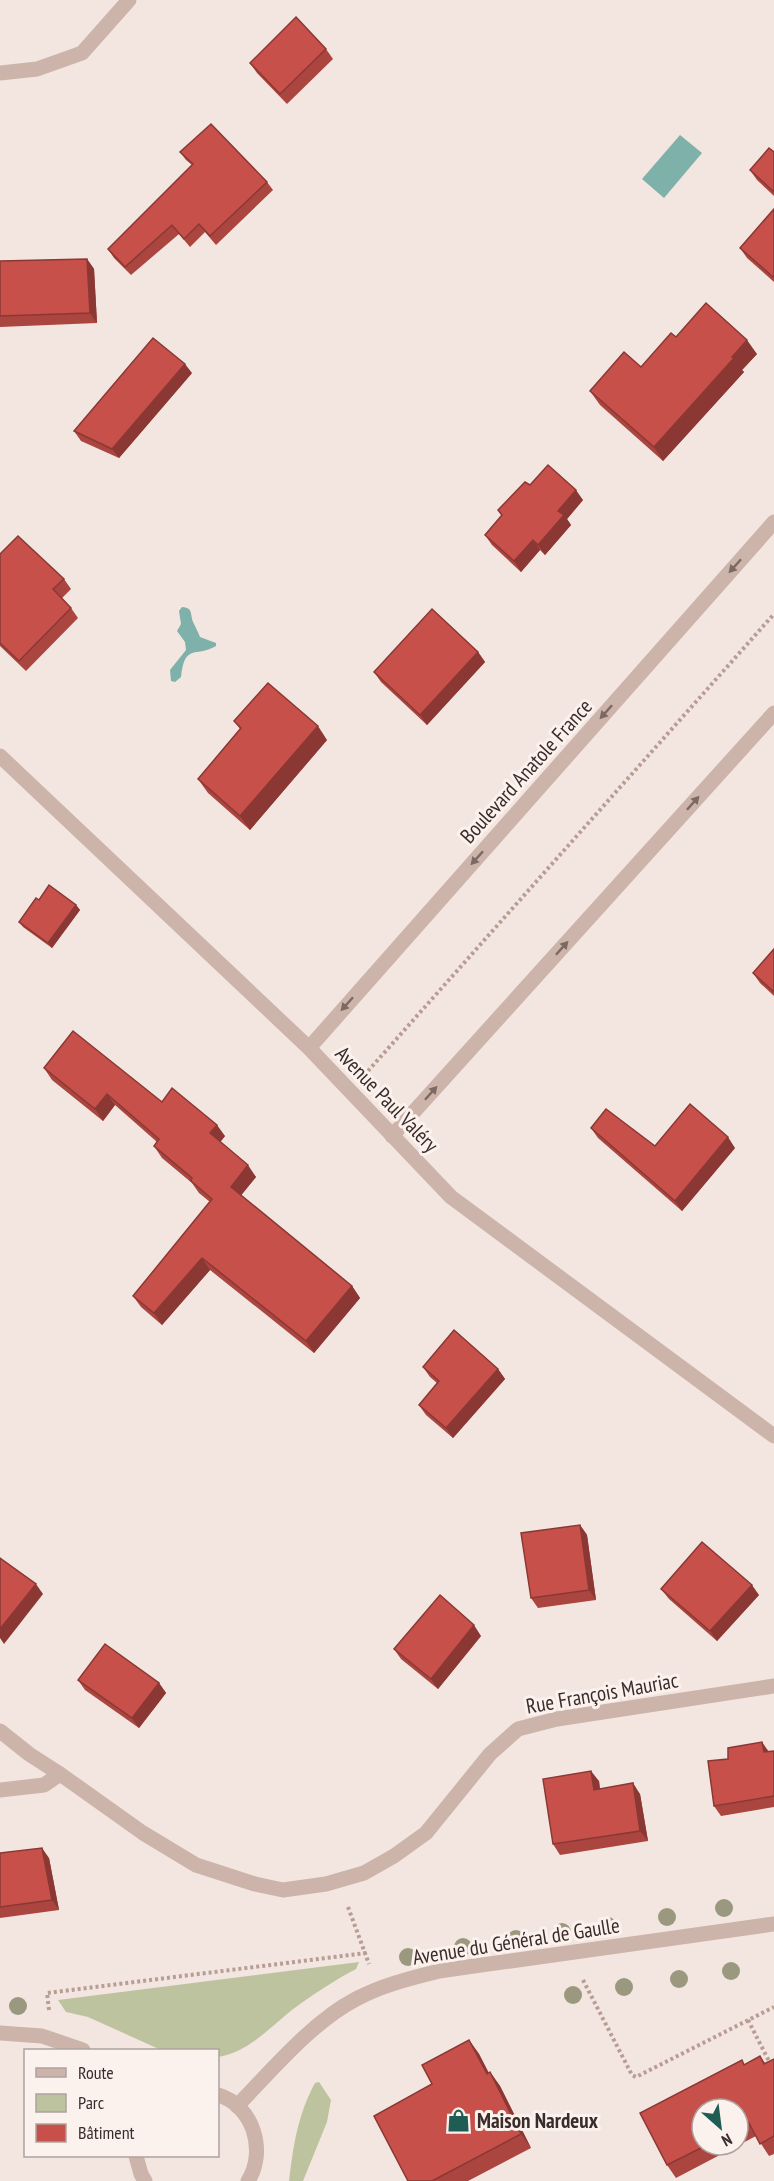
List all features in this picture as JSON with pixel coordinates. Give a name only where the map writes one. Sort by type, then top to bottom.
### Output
[{"type":"street","points":[[0,73],[37,69],[82,53],[129,0]]},
{"type":"street","name":"Boulevard Anatole France","points":[[309,1048],[774,522]]},
{"type":"street","points":[[392,1136],[774,713]]},
{"type":"street","name":"Avenue Paul Valéry","points":[[0,756],[309,1048],[451,1197],[774,1436]]},
{"type":"street","name":"Rue François Mauriac","points":[[0,1731],[29,1754],[143,1833],[196,1865],[255,1884],[283,1890],[338,1881],[364,1873],[394,1856],[426,1833],[490,1754],[518,1729],[557,1719],[774,1686]]},
{"type":"street","points":[[0,1791],[44,1785],[60,1774]]},
{"type":"street","name":"Avenue du Général de Gaulle","points":[[237,2106],[308,2034],[356,1999],[400,1981],[439,1971],[774,1924]]},
{"type":"street","points":[[0,2033],[42,2036],[81,2049]]},
{"type":"street","points":[[219,2096],[237,2106],[249,2121],[256,2138],[257,2156],[248,2181]]},
{"type":"street","points":[[136,2157],[145,2181]]},
{"type":"path","points":[[350,1092],[774,615]]},
{"type":"path","points":[[338,1881],[371,1968]]},
{"type":"path","points":[[49,2010],[47,1993],[366,1953]]},
{"type":"path","points":[[583,1980],[632,2075],[636,2077],[774,2007]]},
{"type":"path","points":[[748,2020],[774,2071]]},
{"type":"green space","points":[[359,1962],[356,1969],[307,1999],[251,2043],[230,2054],[219,2057],[219,2049],[159,2049],[88,2017],[66,2012],[58,2000]]},
{"type":"green space","points":[[319,2082],[331,2100],[327,2122],[303,2181],[289,2181],[300,2118],[315,2083]]},
{"type":"water","points":[[680,135],[702,153],[664,198],[642,179]]},
{"type":"water","points":[[182,607],[190,610],[200,637],[216,643],[216,646],[188,655],[181,677],[175,682],[171,681],[170,670],[186,650],[185,642],[177,631],[181,624],[179,611]]},
{"type":"building","points":[[296,17],[326,49],[280,94],[250,63]]},
{"type":"building","points":[[211,124],[267,182],[210,236],[199,224],[184,239],[172,225],[125,267],[108,249],[193,164],[180,152]]},
{"type":"building","points":[[769,148],[774,152],[774,192],[750,170]]},
{"type":"building","points":[[774,209],[774,276],[773,277],[740,248]]},
{"type":"building","points":[[87,259],[90,313],[0,316],[0,261]]},
{"type":"building","points":[[706,303],[747,340],[732,357],[734,358],[654,447],[590,391],[624,352],[641,367],[671,333],[676,337]]},
{"type":"building","points":[[153,338],[185,364],[112,449],[74,431]]},
{"type":"building","points":[[548,465],[576,490],[558,511],[564,515],[538,545],[533,540],[514,561],[485,535],[502,515],[498,510],[525,482],[530,485]]},
{"type":"building","points":[[18,536],[64,579],[53,589],[71,608],[19,661],[0,643],[0,554]]},
{"type":"building","points":[[432,609],[478,652],[420,715],[374,672]]},
{"type":"building","points":[[268,683],[318,726],[240,816],[198,779],[241,728],[234,721]]},
{"type":"building","points":[[49,885],[76,905],[48,943],[19,922],[36,898],[39,900]]},
{"type":"building","points":[[774,949],[774,992],[753,973]]},
{"type":"building","points":[[73,1031],[162,1102],[172,1088],[217,1125],[210,1133],[248,1165],[231,1187],[352,1286],[306,1341],[202,1258],[154,1313],[133,1296],[212,1199],[191,1181],[192,1178],[154,1146],[159,1139],[107,1094],[95,1109],[44,1068]]},
{"type":"building","points":[[690,1104],[728,1137],[675,1201],[591,1128],[606,1109],[655,1146]]},
{"type":"building","points":[[454,1330],[498,1369],[446,1428],[419,1405],[439,1381],[423,1367]]},
{"type":"building","points":[[580,1525],[589,1590],[531,1598],[521,1533]]},
{"type":"building","points":[[702,1542],[752,1585],[710,1631],[661,1589]]},
{"type":"building","points":[[0,1558],[36,1584],[0,1629]]},
{"type":"building","points":[[440,1595],[474,1625],[431,1679],[394,1649]]},
{"type":"building","points":[[105,1644],[159,1683],[132,1718],[78,1680]]},
{"type":"building","points":[[762,1742],[764,1752],[774,1751],[774,1796],[714,1806],[708,1761],[728,1759],[728,1748]]},
{"type":"building","points":[[591,1771],[594,1790],[633,1783],[640,1831],[553,1844],[543,1779]]},
{"type":"building","points":[[42,1848],[52,1900],[0,1907],[0,1853]]},
{"type":"building","name":"Maison Nardeux","points":[[469,2040],[487,2074],[490,2072],[521,2134],[432,2181],[408,2181],[374,2116],[432,2084],[422,2065]]},
{"type":"building","points":[[760,2056],[764,2064],[774,2059],[774,2136],[760,2144],[750,2125],[750,2097],[690,2097],[690,2154],[667,2165],[640,2113],[742,2060],[744,2065]]},
{"type":"place","name":"Maison Nardeux","points":[[459,2120]]}]
